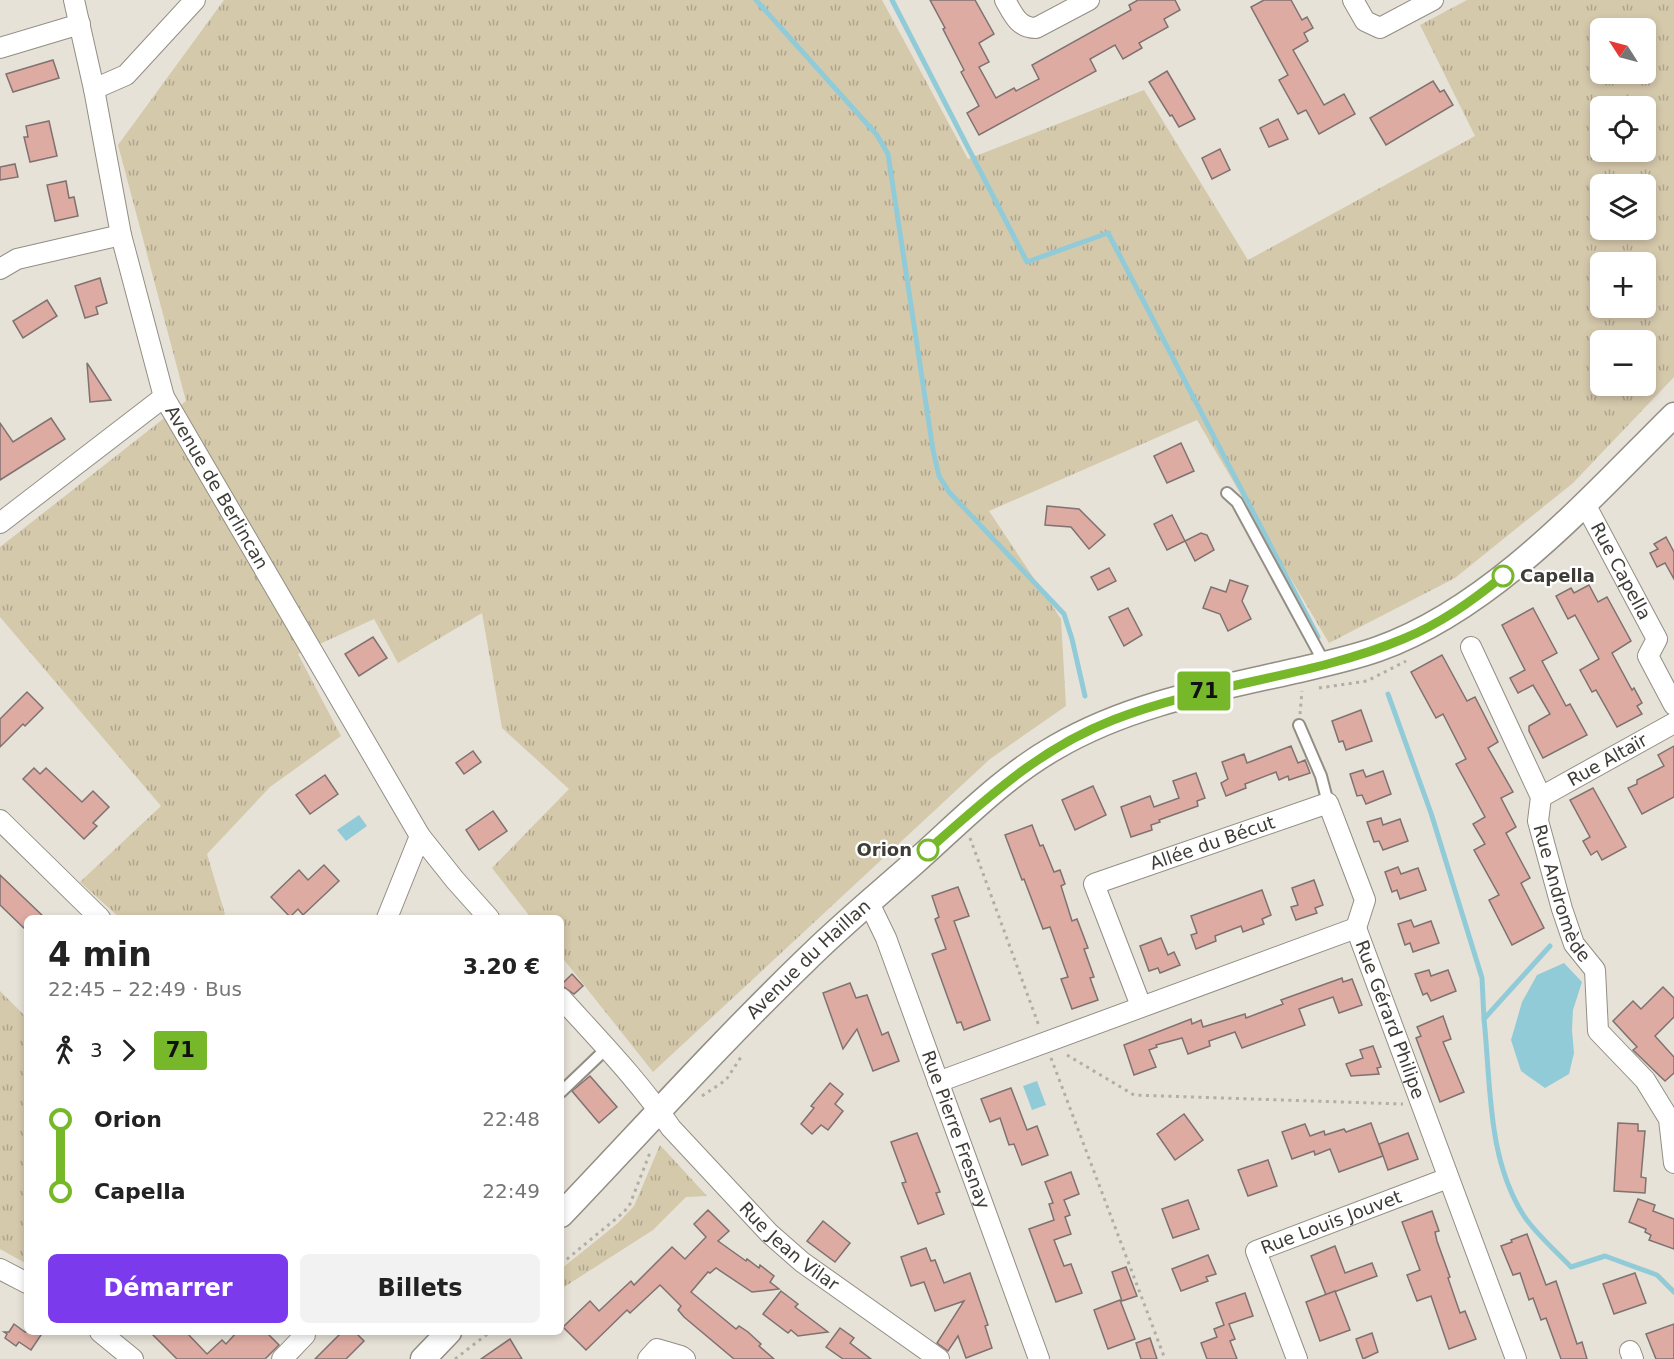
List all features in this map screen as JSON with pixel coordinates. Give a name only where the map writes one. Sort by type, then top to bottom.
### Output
[{"type":"street","name":"Avenue de Berlincan","points":[[74,0],[94,89],[121,235],[164,397],[420,836],[486,915]]},
{"type":"street","points":[[94,89],[126,75],[195,0]]},
{"type":"street","points":[[1005,0],[1014,17],[1021,25],[1029,28],[1036,28],[1089,0]]},
{"type":"street","points":[[1353,0],[1365,21],[1380,28],[1433,0]]},
{"type":"street","points":[[0,48],[80,24]]},
{"type":"street","points":[[0,269],[17,259],[121,235]]},
{"type":"street","points":[[0,523],[164,397]]},
{"type":"street","name":"Avenue du Haillan","points":[[564,1212],[665,1120],[780,985],[962,819],[1032,762],[1080,734],[1147,707],[1360,655],[1405,638],[1456,611],[1503,576],[1585,504],[1674,415]]},
{"type":"street","name":"Rue Capella","points":[[1585,504],[1666,636],[1648,656],[1674,705]]},
{"type":"street","name":"Rue Andromède","points":[[1471,647],[1541,797],[1538,821],[1562,909],[1574,944],[1595,970],[1598,1031],[1645,1080],[1669,1119],[1674,1163]]},
{"type":"street","name":"Rue Altaïr","points":[[1541,797],[1674,723]]},
{"type":"street","points":[[1328,802],[1365,900],[1356,928]]},
{"type":"street","name":"Allée du Bécut","points":[[1141,1006],[1094,884],[1328,802]]},
{"type":"street","points":[[0,820],[97,915]]},
{"type":"street","points":[[388,915],[420,836]]},
{"type":"street","name":"Rue Pierre Fresnay","points":[[869,903],[886,938],[1039,1359]]},
{"type":"street","name":"Rue Gérard Philipe","points":[[938,1082],[1044,1041],[1356,928],[1516,1359]]},
{"type":"street","points":[[564,1001],[607,1048],[665,1120]]},
{"type":"street","name":"Rue Jean Vilar","points":[[665,1120],[769,1233],[802,1263],[939,1359]]},
{"type":"street","name":"Rue Louis Jouvet","points":[[1297,1359],[1256,1251],[1448,1178]]},
{"type":"street","points":[[0,1269],[24,1281]]},
{"type":"street","points":[[104,1335],[134,1359]]},
{"type":"street","points":[[282,1359],[305,1335]]},
{"type":"street","points":[[423,1359],[445,1335]]},
{"type":"street","points":[[648,1359],[657,1349],[685,1359]]},
{"type":"lane","points":[[1227,493],[1237,502],[1325,664]]},
{"type":"lane","points":[[1299,725],[1321,776],[1328,802]]},
{"type":"lane","points":[[564,1089],[607,1048]]},
{"type":"path","points":[[1313,689],[1366,681],[1410,658]]},
{"type":"path","points":[[1291,692],[1302,690],[1299,725]]},
{"type":"path","points":[[962,819],[1165,1359]]},
{"type":"path","points":[[1044,1041],[1134,1095],[1423,1105]]},
{"type":"path","points":[[698,1097],[726,1080],[745,1051]]},
{"type":"path","points":[[564,1262],[624,1212],[630,1204],[665,1120]]},
{"type":"path","points":[[455,1359],[486,1335]]},
{"type":"green space","points":[[224,0],[882,0],[968,159],[1144,90],[1248,260],[1475,136],[1420,25],[1467,0],[1674,0],[1674,377],[1656,396],[1656,330],[1590,330],[1590,396],[1656,396],[1573,483],[1455,578],[1329,643],[1197,420],[989,511],[1061,619],[1066,706],[990,759],[653,1072],[564,960],[564,915],[529,915],[492,868],[569,789],[502,728],[482,613],[398,663],[374,619],[298,654],[341,736],[270,787],[207,854],[225,914],[117,915],[80,882],[161,806],[0,617],[0,547],[186,401],[118,145]]},
{"type":"green space","points":[[0,991],[24,1015],[24,1262],[0,1249]]},
{"type":"green space","points":[[660,1145],[707,1196],[686,1197],[653,1230],[564,1287],[564,1267],[618,1223],[634,1206]]},
{"type":"water","points":[[359,815],[367,826],[346,841],[337,830]]},
{"type":"water","points":[[1564,963],[1582,982],[1573,1010],[1574,1053],[1569,1074],[1545,1088],[1521,1071],[1511,1040],[1522,1002],[1537,975]]},
{"type":"water","points":[[1037,1081],[1046,1105],[1032,1110],[1023,1086]]},
{"type":"building","points":[[930,0],[975,0],[994,34],[979,43],[989,62],[979,67],[996,98],[1014,88],[1016,91],[1039,79],[1032,65],[1131,10],[1129,5],[1138,0],[1175,0],[1180,10],[1164,19],[1168,27],[1139,43],[1142,48],[1123,59],[1115,45],[1090,59],[1096,71],[979,135],[967,113],[979,106],[961,72],[964,70]]},
{"type":"building","points":[[1264,0],[1291,0],[1302,20],[1307,17],[1313,28],[1304,33],[1308,41],[1293,50],[1324,105],[1344,94],[1355,114],[1319,134],[1306,110],[1298,114],[1279,80],[1288,75],[1251,7]]},
{"type":"building","points":[[53,60],[59,78],[13,92],[6,74]]},
{"type":"building","points":[[1167,71],[1195,119],[1179,127],[1149,82]]},
{"type":"building","points":[[1433,81],[1440,92],[1444,90],[1453,105],[1386,145],[1370,118]]},
{"type":"building","points":[[1278,119],[1288,139],[1269,147],[1260,128]]},
{"type":"building","points":[[49,121],[57,156],[30,162],[24,137],[28,137],[26,126]]},
{"type":"building","points":[[1220,149],[1230,170],[1212,179],[1202,158]]},
{"type":"building","points":[[15,164],[18,177],[0,180],[0,167]]},
{"type":"building","points":[[66,181],[69,198],[74,197],[78,216],[55,221],[47,185]]},
{"type":"building","points":[[100,278],[107,303],[96,307],[98,314],[85,318],[75,286]]},
{"type":"building","points":[[47,300],[57,316],[23,338],[13,321]]},
{"type":"building","points":[[87,363],[111,400],[90,402]]},
{"type":"building","points":[[51,418],[65,439],[0,480],[0,423],[13,442]]},
{"type":"building","points":[[1181,443],[1194,471],[1167,483],[1154,456]]},
{"type":"building","points":[[1047,506],[1079,509],[1105,535],[1089,549],[1071,527],[1045,525]]},
{"type":"building","points":[[1172,515],[1185,541],[1167,550],[1154,524]]},
{"type":"building","points":[[1201,533],[1207,535],[1214,550],[1195,561],[1185,541]]},
{"type":"building","points":[[1666,537],[1674,552],[1674,579],[1665,563],[1657,567],[1650,553],[1658,549],[1654,544]]},
{"type":"building","points":[[1109,568],[1116,581],[1098,590],[1091,577]]},
{"type":"building","points":[[1230,580],[1248,586],[1242,601],[1251,619],[1228,631],[1220,614],[1203,608],[1211,587],[1226,592]]},
{"type":"building","points":[[1589,585],[1598,602],[1607,597],[1631,641],[1612,653],[1632,690],[1634,688],[1642,703],[1637,706],[1642,714],[1617,727],[1596,690],[1592,692],[1580,670],[1599,659],[1575,615],[1568,619],[1556,596],[1571,588],[1574,593]]},
{"type":"building","points":[[1128,608],[1142,635],[1124,646],[1109,617]]},
{"type":"building","points":[[1533,608],[1557,653],[1542,661],[1566,706],[1570,704],[1587,735],[1543,758],[1529,731],[1529,726],[1550,714],[1533,685],[1518,693],[1510,678],[1525,670],[1502,625]]},
{"type":"building","points":[[373,637],[387,658],[359,676],[345,654]]},
{"type":"building","points":[[1442,655],[1467,701],[1475,697],[1498,742],[1488,748],[1513,792],[1501,798],[1516,827],[1506,833],[1530,878],[1521,883],[1544,928],[1512,945],[1489,900],[1499,895],[1474,850],[1485,844],[1473,824],[1485,817],[1456,764],[1466,759],[1443,714],[1436,718],[1411,672]]},
{"type":"building","points":[[27,692],[43,708],[0,747],[0,719]]},
{"type":"building","points":[[1361,710],[1372,741],[1346,750],[1343,741],[1339,742],[1332,721]]},
{"type":"building","points":[[1291,746],[1298,763],[1305,760],[1310,773],[1289,780],[1288,776],[1279,780],[1276,772],[1245,784],[1246,788],[1226,796],[1221,783],[1228,779],[1222,762],[1244,754],[1247,763]]},
{"type":"building","points":[[1674,746],[1674,797],[1642,814],[1628,788],[1637,784],[1637,780],[1664,766],[1658,755]]},
{"type":"building","points":[[473,751],[481,762],[464,774],[456,763]]},
{"type":"building","points":[[34,768],[40,774],[46,768],[82,802],[93,791],[109,807],[93,823],[97,826],[84,839],[23,779]]},
{"type":"building","points":[[1363,770],[1366,777],[1383,771],[1391,794],[1366,804],[1362,795],[1357,796],[1350,774]]},
{"type":"building","points":[[1196,773],[1205,798],[1197,801],[1198,806],[1159,820],[1160,822],[1151,825],[1152,830],[1131,837],[1121,807],[1150,796],[1154,807],[1179,798],[1173,781]]},
{"type":"building","points":[[325,775],[338,794],[310,814],[296,795]]},
{"type":"building","points":[[1093,786],[1106,815],[1075,830],[1062,800]]},
{"type":"building","points":[[1593,788],[1626,847],[1602,860],[1597,851],[1591,855],[1583,841],[1590,837],[1570,800]]},
{"type":"building","points":[[493,811],[507,831],[479,850],[466,830]]},
{"type":"building","points":[[1381,818],[1383,825],[1400,819],[1408,841],[1383,850],[1379,841],[1374,842],[1367,822]]},
{"type":"building","points":[[1032,825],[1054,872],[1060,870],[1065,884],[1061,886],[1072,921],[1077,919],[1088,948],[1084,949],[1094,977],[1090,978],[1098,1000],[1072,1009],[1061,979],[1068,977],[1050,927],[1043,929],[1005,835]]},
{"type":"building","points":[[324,865],[339,881],[303,915],[298,909],[292,915],[288,915],[271,897],[299,870],[308,880]]},
{"type":"building","points":[[1398,867],[1401,874],[1418,868],[1426,890],[1400,899],[1397,890],[1392,892],[1385,872]]},
{"type":"building","points":[[0,875],[42,915],[24,915],[24,928],[0,905]]},
{"type":"building","points":[[1314,880],[1323,905],[1315,908],[1317,913],[1296,920],[1291,907],[1298,905],[1292,888]]},
{"type":"building","points":[[958,887],[969,916],[954,921],[990,1020],[964,1030],[961,1022],[957,1023],[932,954],[946,949],[935,919],[939,917],[932,896]]},
{"type":"building","points":[[1262,890],[1271,915],[1262,919],[1264,924],[1243,932],[1241,926],[1215,936],[1216,941],[1196,949],[1191,935],[1197,933],[1191,916]]},
{"type":"building","points":[[1411,920],[1414,927],[1431,921],[1439,943],[1413,952],[1410,943],[1405,945],[1398,924]]},
{"type":"building","points":[[1161,938],[1168,955],[1174,952],[1180,965],[1160,973],[1158,968],[1149,971],[1140,946]]},
{"type":"building","points":[[1429,970],[1431,976],[1448,970],[1456,991],[1431,1001],[1427,993],[1423,995],[1415,974]]},
{"type":"building","points":[[572,974],[583,986],[574,994],[564,987],[564,982]]},
{"type":"building","points":[[1342,978],[1343,982],[1352,979],[1362,1005],[1339,1013],[1333,997],[1307,1006],[1299,1009],[1305,1025],[1242,1048],[1235,1032],[1209,1041],[1210,1046],[1188,1054],[1182,1038],[1156,1045],[1157,1047],[1149,1050],[1156,1067],[1134,1075],[1124,1045],[1191,1019],[1192,1024],[1201,1020],[1203,1027],[1245,1014],[1246,1018],[1283,1004],[1281,1000]]},
{"type":"building","points":[[850,983],[856,998],[867,995],[882,1035],[888,1032],[899,1061],[873,1071],[857,1029],[843,1049],[823,993]]},
{"type":"building","points":[[1663,987],[1674,998],[1674,1017],[1655,1036],[1674,1057],[1674,1073],[1665,1081],[1633,1050],[1637,1047],[1613,1021],[1633,1001],[1641,1009]]},
{"type":"building","points":[[1443,1016],[1451,1039],[1443,1042],[1464,1092],[1440,1102],[1416,1038],[1421,1036],[1417,1027]]},
{"type":"building","points":[[1373,1046],[1381,1067],[1377,1068],[1379,1074],[1351,1076],[1346,1064],[1363,1058],[1360,1050]]},
{"type":"building","points":[[590,1076],[617,1107],[599,1123],[572,1091]]},
{"type":"building","points":[[830,1083],[843,1094],[835,1104],[843,1111],[828,1130],[821,1125],[812,1134],[801,1124],[814,1108],[811,1106]]},
{"type":"building","points":[[1011,1088],[1027,1130],[1037,1126],[1048,1155],[1022,1165],[1014,1144],[1009,1145],[1000,1118],[990,1122],[981,1099]]},
{"type":"building","points":[[1184,1114],[1203,1140],[1175,1160],[1157,1134]]},
{"type":"building","points":[[1371,1123],[1383,1156],[1339,1172],[1330,1149],[1315,1155],[1314,1151],[1292,1159],[1282,1132],[1305,1124],[1310,1136],[1324,1131],[1325,1135],[1344,1129],[1346,1132]]},
{"type":"building","points":[[1618,1123],[1638,1124],[1638,1131],[1645,1131],[1641,1177],[1646,1178],[1645,1193],[1614,1191]]},
{"type":"building","points":[[917,1133],[940,1192],[936,1193],[944,1214],[918,1224],[902,1183],[906,1182],[891,1142]]},
{"type":"building","points":[[1408,1133],[1418,1159],[1388,1170],[1379,1144]]},
{"type":"building","points":[[1268,1160],[1277,1186],[1248,1196],[1238,1170]]},
{"type":"building","points":[[1071,1172],[1079,1194],[1064,1200],[1070,1215],[1065,1217],[1071,1234],[1054,1240],[1064,1266],[1071,1264],[1082,1293],[1056,1302],[1029,1229],[1054,1220],[1049,1204],[1053,1203],[1045,1182]]},
{"type":"building","points":[[1638,1199],[1655,1205],[1653,1211],[1674,1219],[1674,1249],[1649,1240],[1651,1235],[1645,1232],[1646,1229],[1629,1222]]},
{"type":"building","points":[[1188,1200],[1199,1229],[1173,1238],[1162,1209]]},
{"type":"building","points":[[708,1210],[729,1231],[718,1241],[746,1261],[747,1259],[759,1268],[760,1265],[774,1276],[770,1282],[779,1289],[752,1292],[716,1268],[708,1272],[691,1292],[736,1329],[739,1326],[748,1332],[774,1359],[734,1359],[684,1317],[678,1310],[681,1306],[660,1285],[630,1313],[627,1310],[586,1350],[564,1328],[590,1301],[599,1311],[631,1281],[634,1285],[672,1247],[685,1259],[706,1237],[694,1224]]},
{"type":"building","points":[[1432,1211],[1439,1231],[1435,1232],[1437,1241],[1460,1313],[1465,1311],[1476,1339],[1449,1349],[1431,1296],[1417,1301],[1407,1275],[1420,1270],[1402,1222]]},
{"type":"building","points":[[823,1221],[850,1243],[835,1262],[807,1241]]},
{"type":"building","points":[[1527,1234],[1546,1285],[1556,1281],[1577,1344],[1582,1342],[1587,1359],[1561,1359],[1546,1318],[1541,1320],[1533,1298],[1529,1300],[1520,1273],[1513,1275],[1501,1246]]},
{"type":"building","points":[[1335,1246],[1345,1273],[1372,1263],[1377,1276],[1326,1295],[1311,1256]]},
{"type":"building","points":[[926,1248],[931,1261],[935,1260],[944,1283],[970,1273],[988,1325],[985,1326],[992,1348],[966,1358],[958,1336],[948,1351],[937,1343],[964,1301],[935,1311],[924,1282],[911,1286],[901,1257]]},
{"type":"building","points":[[1208,1255],[1216,1274],[1206,1277],[1208,1281],[1181,1291],[1172,1269]]},
{"type":"building","points":[[1126,1267],[1137,1296],[1122,1301],[1112,1272]]},
{"type":"building","points":[[1635,1273],[1646,1303],[1614,1314],[1603,1284]]},
{"type":"building","points":[[781,1291],[798,1304],[795,1307],[828,1332],[798,1336],[791,1330],[788,1333],[763,1314]]},
{"type":"building","points":[[1335,1291],[1350,1330],[1320,1341],[1306,1302]]},
{"type":"building","points":[[1245,1293],[1253,1316],[1229,1324],[1235,1339],[1230,1341],[1237,1359],[1207,1359],[1201,1343],[1217,1337],[1214,1329],[1224,1325],[1216,1303]]},
{"type":"building","points":[[1120,1300],[1135,1339],[1108,1349],[1094,1310]]},
{"type":"building","points":[[14,1324],[24,1331],[24,1335],[41,1335],[31,1350],[19,1342],[16,1346],[5,1338],[7,1334],[4,1332],[9,1332]]},
{"type":"building","points":[[1674,1324],[1674,1359],[1656,1359],[1646,1334]]},
{"type":"building","points":[[840,1328],[854,1338],[850,1343],[871,1359],[843,1359],[826,1347]]},
{"type":"building","points":[[1372,1333],[1378,1352],[1363,1359],[1356,1339]]},
{"type":"building","points":[[153,1335],[189,1335],[207,1354],[222,1340],[226,1344],[234,1335],[269,1335],[279,1345],[265,1359],[177,1359]]},
{"type":"building","points":[[339,1335],[358,1335],[364,1341],[346,1359],[315,1359]]},
{"type":"building","points":[[1150,1338],[1157,1359],[1141,1359],[1136,1343]]},
{"type":"building","points":[[510,1339],[522,1359],[481,1359]]},
{"type":"waterway","points":[[756,0],[877,135],[888,154],[933,450],[939,476],[949,492],[1064,614],[1085,696]]},
{"type":"waterway","points":[[892,0],[1027,262],[1108,233],[1318,637]]},
{"type":"waterway","points":[[1388,694],[1431,813],[1482,978],[1484,1019]]},
{"type":"waterway","points":[[1550,946],[1484,1019],[1493,1121],[1503,1170],[1524,1216],[1571,1267],[1605,1256],[1657,1275],[1674,1292]]},
{"type":"bus line","name":"71","points":[[928,850],[1008,780],[1044,754],[1080,734],[1147,707],[1182,697],[1325,664],[1378,649],[1431,626],[1480,595],[1503,576]]},
{"type":"place","name":"Capella","points":[[1503,576]]},
{"type":"place","name":"Orion","points":[[928,850]]}]
